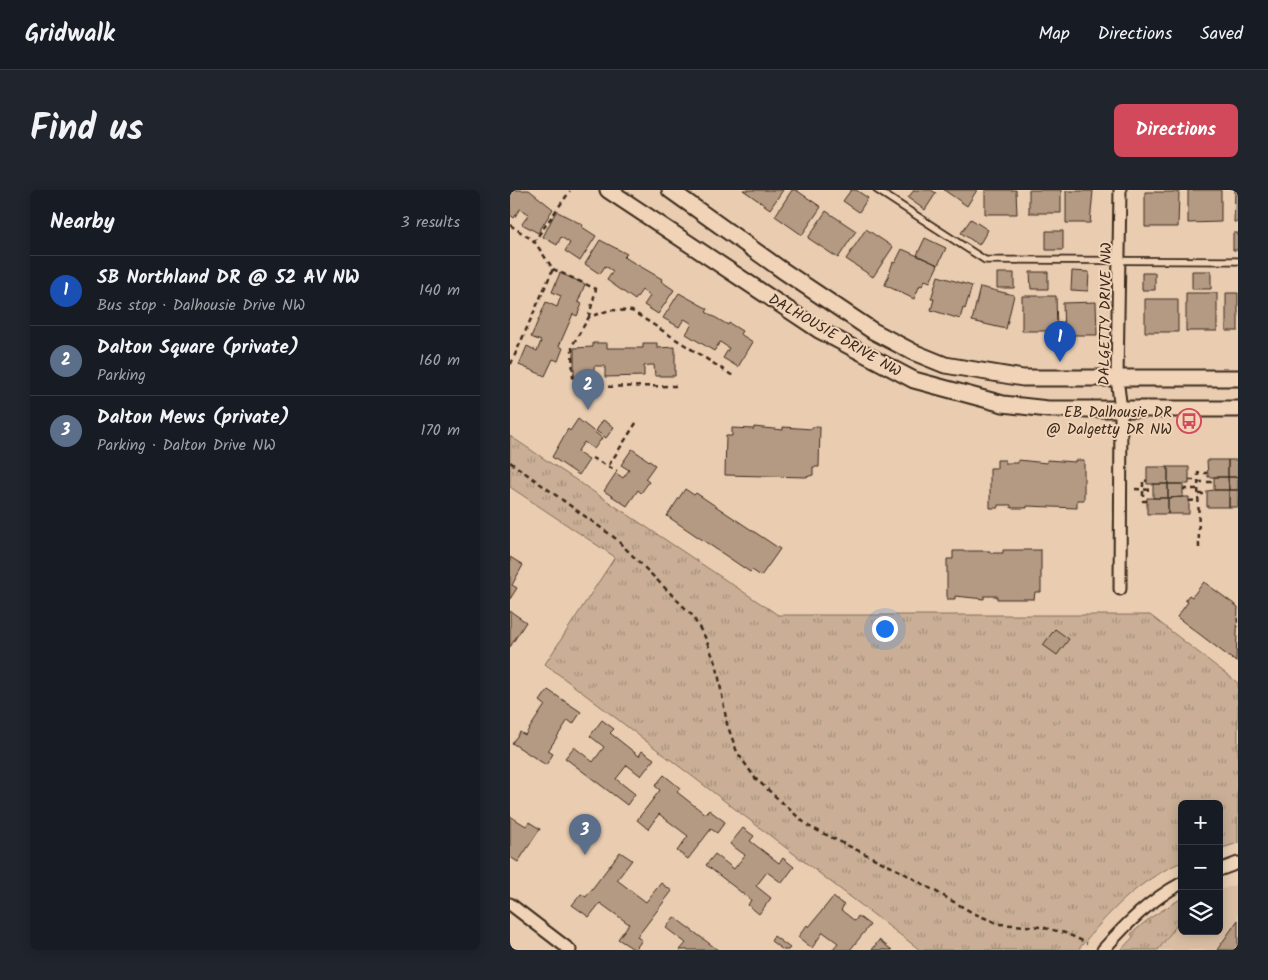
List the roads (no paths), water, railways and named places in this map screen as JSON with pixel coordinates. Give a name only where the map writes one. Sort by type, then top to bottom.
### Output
[{"type":"street","name":"DALHOUSIE DRIVE NW","points":[[608,190],[819,330],[914,380],[1003,404],[1048,409],[1238,409]]},
{"type":"street","name":"DALHOUSIE DRIVE NW","points":[[670,190],[865,325],[913,352],[945,365],[1014,377],[1117,379],[1238,378]]},
{"type":"street","name":"DALGETTY DRIVE NW","points":[[1120,190],[1117,379],[1121,409],[1120,589]]},
{"type":"street","points":[[1223,869],[1238,864]]},
{"type":"street","points":[[1103,950],[1127,922],[1158,896],[1178,885]]},
{"type":"street","points":[[510,904],[570,950]]},
{"type":"lane","points":[[877,190],[985,260],[1238,261]]},
{"type":"place","name":"SB Northland DR @ 52 AV NW","points":[[1060,362]]},
{"type":"place","name":"Dalton Square (private)","points":[[588,410]]},
{"type":"place","name":"EB Dalhousie DR @ Dalgetty DR NW","points":[[1189,421]]},
{"type":"place","name":"Dalton Mews (private)","points":[[585,855]]}]
